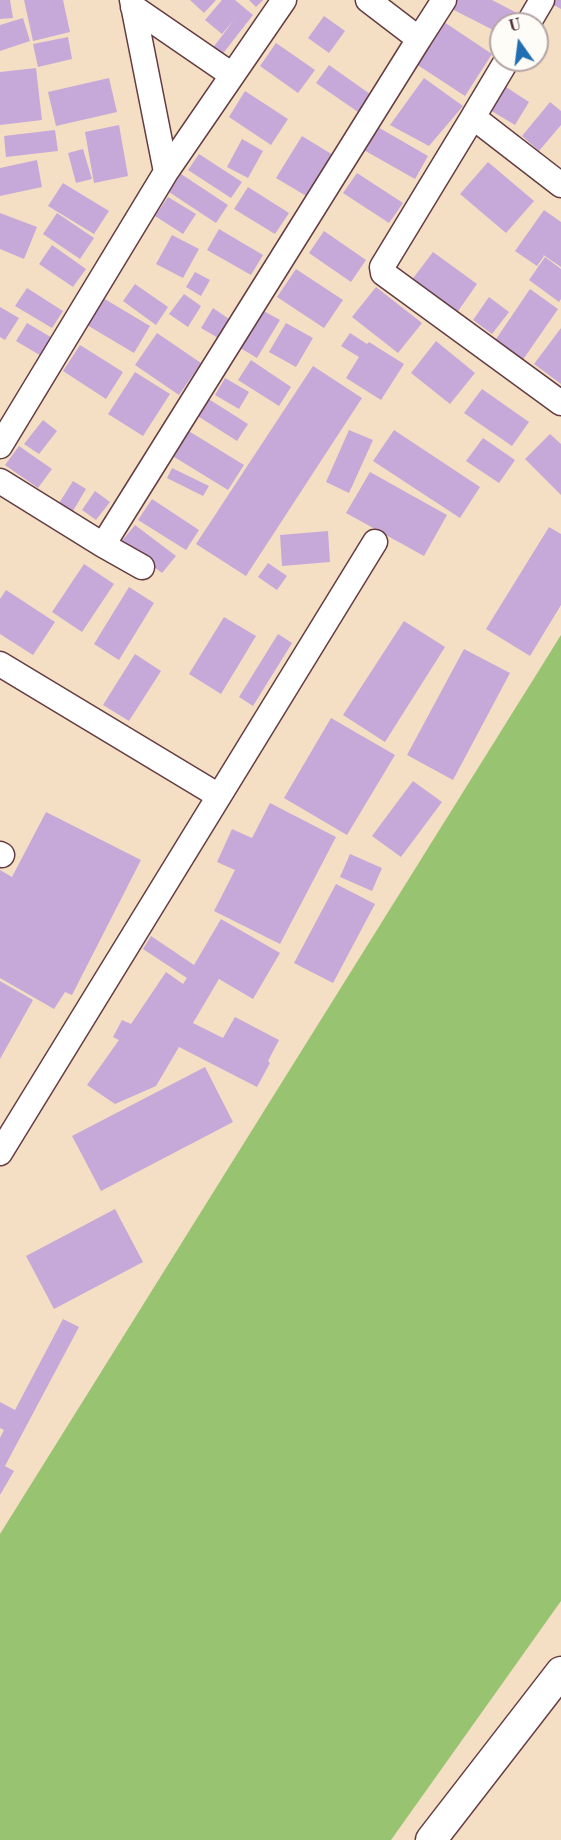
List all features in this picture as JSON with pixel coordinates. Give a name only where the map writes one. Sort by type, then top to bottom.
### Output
[{"type":"street","points":[[0,446],[166,172],[284,0]]},
{"type":"street","points":[[368,0],[419,39]]},
{"type":"street","points":[[103,545],[444,0]]},
{"type":"street","points":[[132,4],[232,75]]},
{"type":"street","points":[[132,4],[166,172]]},
{"type":"street","points":[[500,72],[382,267],[383,273],[561,403]]},
{"type":"street","points":[[473,117],[561,185]]},
{"type":"street","points":[[0,480],[142,567]]},
{"type":"street","points":[[0,1153],[375,542]]},
{"type":"street","points":[[0,664],[219,796]]},
{"type":"street","points":[[431,1840],[561,1672]]},
{"type":"green space","points":[[561,635],[561,1601],[391,1840],[0,1840],[0,1534]]},
{"type":"building","points":[[0,0],[10,0],[13,18],[0,19]]},
{"type":"building","points":[[24,0],[63,0],[70,32],[33,41]]},
{"type":"building","points":[[190,0],[216,0],[204,13]]},
{"type":"building","points":[[222,0],[235,0],[253,15],[221,56],[212,49],[234,20],[222,34],[205,20]]},
{"type":"building","points":[[249,0],[263,0],[256,7]]},
{"type":"building","points":[[448,0],[492,0],[515,12],[489,12],[489,28],[446,6]]},
{"type":"building","points":[[545,0],[561,0],[561,9]]},
{"type":"building","points":[[324,16],[345,31],[329,53],[308,38]]},
{"type":"building","points":[[23,18],[30,41],[0,51],[0,25]]},
{"type":"building","points":[[441,20],[489,52],[489,59],[465,96],[413,62]]},
{"type":"building","points":[[68,37],[72,59],[38,67],[33,44]]},
{"type":"building","points":[[276,43],[315,70],[298,93],[260,66]]},
{"type":"building","points":[[329,65],[370,94],[358,112],[316,83]]},
{"type":"building","points":[[36,68],[42,120],[0,125],[0,72]]},
{"type":"building","points":[[109,78],[117,112],[56,126],[48,92]]},
{"type":"building","points":[[424,78],[463,106],[429,146],[390,125]]},
{"type":"building","points":[[506,87],[529,102],[515,125],[490,110]]},
{"type":"building","points":[[245,91],[288,119],[271,145],[229,117]]},
{"type":"building","points":[[550,102],[561,111],[561,125],[539,151],[522,136]]},
{"type":"building","points":[[119,125],[128,176],[94,183],[85,132]]},
{"type":"building","points":[[376,126],[428,156],[415,179],[362,149]]},
{"type":"building","points":[[55,130],[58,151],[6,157],[4,136]]},
{"type":"building","points":[[302,136],[333,155],[308,197],[276,178]]},
{"type":"building","points":[[242,139],[263,151],[248,178],[227,167]]},
{"type":"building","points":[[83,149],[92,179],[76,183],[68,153]]},
{"type":"building","points":[[199,154],[242,182],[231,198],[188,170]]},
{"type":"building","points":[[37,160],[42,187],[0,196],[0,168]]},
{"type":"building","points":[[488,162],[534,201],[506,233],[460,194]]},
{"type":"building","points":[[357,173],[403,203],[389,223],[343,193]]},
{"type":"building","points":[[181,174],[228,205],[216,223],[169,192]]},
{"type":"building","points":[[63,183],[109,211],[94,234],[48,206]]},
{"type":"building","points":[[248,187],[289,213],[275,234],[234,209]]},
{"type":"building","points":[[168,197],[196,214],[183,234],[155,216]]},
{"type":"building","points":[[544,210],[561,222],[561,267],[542,254],[544,256],[537,266],[515,251]]},
{"type":"building","points":[[0,213],[37,227],[24,259],[0,249]]},
{"type":"building","points":[[57,213],[94,238],[80,259],[43,234]]},
{"type":"building","points":[[219,229],[263,255],[251,275],[207,250]]},
{"type":"building","points":[[324,231],[366,260],[351,282],[309,253]]},
{"type":"building","points":[[172,235],[199,249],[183,278],[156,264]]},
{"type":"building","points":[[52,245],[86,269],[73,287],[39,264]]},
{"type":"building","points":[[433,252],[477,284],[456,314],[411,281]]},
{"type":"building","points":[[545,257],[561,269],[561,299],[559,302],[529,280]]},
{"type":"building","points":[[296,269],[343,300],[324,328],[277,297]]},
{"type":"building","points":[[195,272],[210,280],[201,296],[186,287]]},
{"type":"building","points":[[135,284],[168,307],[156,325],[123,301]]},
{"type":"building","points":[[376,287],[422,323],[398,353],[352,317]]},
{"type":"building","points":[[27,288],[63,311],[52,328],[15,306]]},
{"type":"building","points":[[530,289],[558,309],[520,364],[492,345]]},
{"type":"building","points":[[184,294],[201,306],[188,327],[169,314]]},
{"type":"building","points":[[489,297],[509,312],[492,334],[473,320]]},
{"type":"building","points":[[103,298],[150,326],[134,353],[87,325]]},
{"type":"building","points":[[0,307],[19,318],[5,340],[0,337]]},
{"type":"building","points":[[213,308],[232,321],[220,339],[201,328]]},
{"type":"building","points":[[260,309],[280,320],[257,358],[237,346]]},
{"type":"building","points":[[27,323],[54,339],[43,357],[16,341]]},
{"type":"building","points":[[286,323],[313,338],[296,367],[269,352]]},
{"type":"building","points":[[561,328],[561,384],[534,364]]},
{"type":"building","points":[[157,333],[201,363],[179,395],[135,365]]},
{"type":"building","points":[[350,333],[404,364],[381,400],[346,378],[359,357],[341,346]]},
{"type":"building","points":[[436,341],[475,373],[450,404],[411,373]]},
{"type":"building","points":[[80,345],[123,372],[106,399],[63,371]]},
{"type":"building","points":[[251,360],[291,387],[279,406],[238,380]]},
{"type":"building","points":[[313,366],[362,398],[246,576],[196,544]]},
{"type":"building","points":[[135,372],[170,394],[143,436],[108,414]]},
{"type":"building","points":[[225,378],[249,392],[239,409],[215,395]]},
{"type":"building","points":[[482,389],[529,422],[512,446],[464,413]]},
{"type":"building","points":[[207,398],[248,424],[237,441],[196,415]]},
{"type":"building","points":[[43,420],[57,431],[39,454],[24,444]]},
{"type":"building","points":[[187,430],[244,465],[228,490],[171,455]]},
{"type":"building","points":[[349,430],[373,440],[349,493],[326,482]]},
{"type":"building","points":[[394,430],[480,487],[460,518],[373,461]]},
{"type":"building","points":[[550,434],[561,444],[561,495],[525,459]]},
{"type":"building","points":[[483,438],[515,460],[499,483],[466,461]]},
{"type":"building","points":[[19,446],[52,469],[38,488],[5,465]]},
{"type":"building","points":[[172,468],[209,486],[203,496],[167,478]]},
{"type":"building","points":[[370,472],[447,515],[424,556],[346,513]]},
{"type":"building","points":[[73,481],[86,489],[70,516],[56,508]]},
{"type":"building","points":[[95,491],[110,502],[96,520],[82,510]]},
{"type":"building","points":[[152,499],[199,530],[186,550],[138,520]]},
{"type":"building","points":[[135,525],[176,556],[162,573],[121,542]]},
{"type":"building","points":[[549,527],[561,534],[561,605],[530,656],[486,629]]},
{"type":"building","points":[[328,531],[330,562],[282,566],[280,535]]},
{"type":"building","points":[[268,563],[287,576],[277,590],[258,577]]},
{"type":"building","points":[[84,564],[114,584],[82,632],[52,612]]},
{"type":"building","points":[[129,587],[154,603],[119,660],[94,644]]},
{"type":"building","points":[[6,590],[55,622],[33,655],[0,634],[0,599]]},
{"type":"building","points":[[224,617],[256,636],[221,694],[189,674]]},
{"type":"building","points":[[404,621],[445,647],[385,742],[343,715]]},
{"type":"building","points":[[278,634],[292,643],[253,706],[239,697]]},
{"type":"building","points":[[464,649],[510,673],[453,780],[407,755]]},
{"type":"building","points":[[135,654],[161,671],[129,721],[103,705]]},
{"type":"building","points":[[331,718],[395,755],[347,835],[284,798]]},
{"type":"building","points":[[413,781],[442,802],[401,857],[372,836]]},
{"type":"building","points":[[270,803],[336,837],[280,944],[214,911],[235,870],[217,862],[232,829],[252,838]]},
{"type":"building","points":[[46,812],[141,860],[72,995],[65,992],[54,1009],[0,978],[0,870],[12,877]]},
{"type":"building","points":[[350,854],[382,868],[372,891],[340,877]]},
{"type":"building","points":[[336,884],[375,904],[333,983],[294,963]]},
{"type":"building","points":[[221,919],[280,953],[253,999],[219,979],[193,1023],[223,1038],[235,1017],[279,1040],[257,1087],[179,1047],[156,1086],[115,1104],[87,1085],[119,1040],[113,1037],[122,1020],[131,1024],[166,972],[183,984],[187,978],[143,949],[151,936],[194,965]]},
{"type":"building","points":[[0,981],[33,1000],[0,1059]]},
{"type":"building","points":[[205,1067],[233,1122],[101,1191],[72,1136]]},
{"type":"building","points":[[115,1209],[143,1262],[54,1309],[26,1256]]},
{"type":"building","points":[[63,1319],[79,1327],[5,1466],[14,1471],[0,1495],[0,1438],[4,1430],[0,1428],[0,1402],[15,1410]]}]
